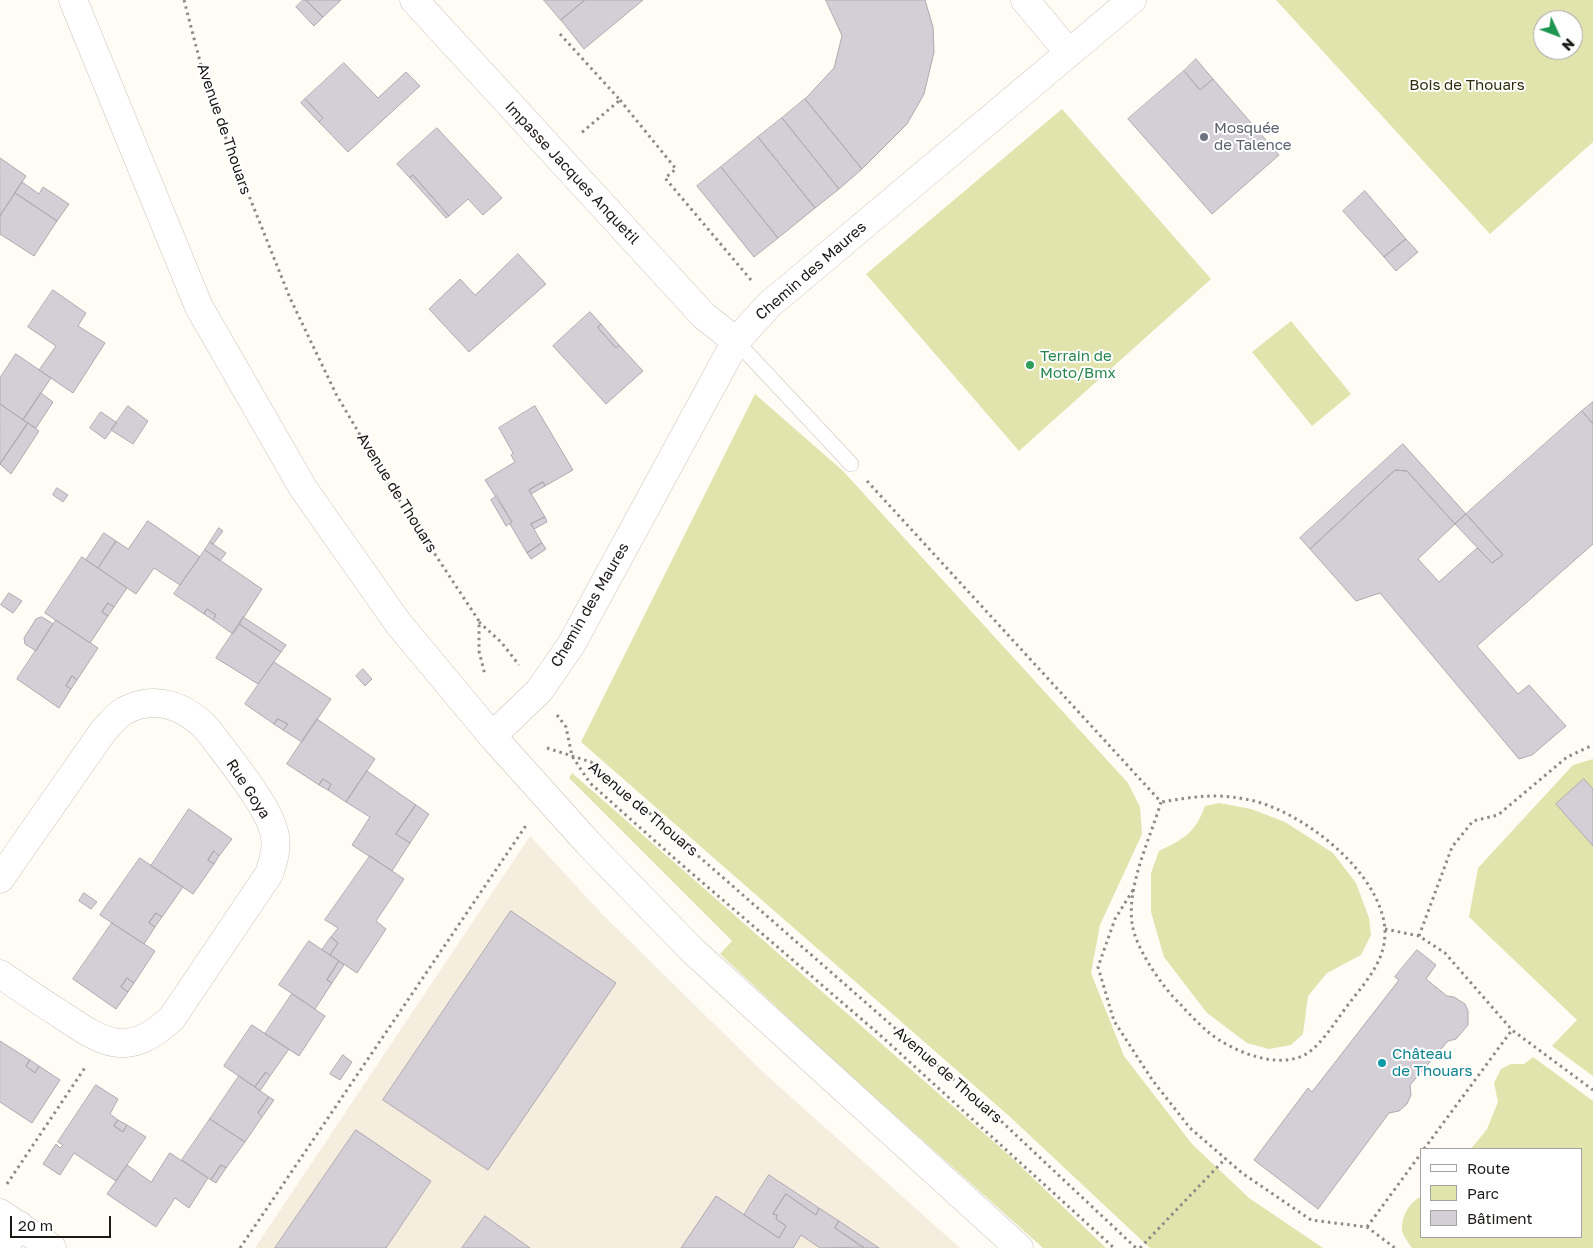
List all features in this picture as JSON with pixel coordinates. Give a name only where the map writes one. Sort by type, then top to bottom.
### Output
[{"type":"street","points":[[73,0],[199,307],[303,488],[398,623],[492,736],[588,844],[693,950],[1019,1248]]},
{"type":"street","name":"Impasse Jacques Anquetil","points":[[414,0],[704,316],[736,341]]},
{"type":"street","points":[[1025,0],[1069,53]]},
{"type":"street","name":"Chemin des Maures","points":[[492,736],[539,691],[571,645],[736,341],[770,304],[1132,0]]},
{"type":"street","name":"Rue Goya","points":[[0,879],[8,851],[104,730],[123,712],[145,703],[164,703],[179,707],[197,718],[208,730],[267,814],[275,835],[275,854],[269,874],[172,1018],[155,1034],[133,1042],[100,1040],[0,974]]},
{"type":"street","points":[[4,1248],[9,1219],[52,1248]]},
{"type":"lane","points":[[736,341],[851,464]]},
{"type":"path","name":"Avenue de Thouars","points":[[184,0],[213,105],[290,298],[336,394],[390,486],[479,621],[478,651],[489,685],[538,743],[591,762],[599,768],[1001,1121],[1136,1248]]},
{"type":"path","points":[[560,34],[620,100],[676,169],[665,178],[770,304]]},
{"type":"path","points":[[555,155],[620,100]]},
{"type":"path","points":[[851,464],[1161,802]]},
{"type":"path","points":[[479,621],[501,642],[566,727],[572,756],[590,783],[674,858],[880,1035],[1114,1248]]},
{"type":"path","points":[[1419,936],[1452,847],[1473,821],[1498,815],[1568,757],[1593,745]]},
{"type":"path","points":[[1133,890],[1132,924],[1147,962],[1175,1000],[1208,1032],[1247,1054],[1268,1060],[1295,1059],[1313,1049],[1374,972],[1383,952],[1385,929],[1377,898],[1354,864],[1322,835],[1288,814],[1248,799],[1210,794],[1161,802]]},
{"type":"path","points":[[1161,802],[1133,890],[1115,918],[1098,967],[1114,1020],[1153,1081],[1190,1128],[1242,1173],[1311,1220],[1367,1227],[1395,1248]]},
{"type":"path","points":[[240,1248],[528,824]]},
{"type":"path","points":[[1385,929],[1419,936],[1445,953],[1512,1030],[1593,1090]]},
{"type":"path","points":[[1425,1148],[1512,1030]]},
{"type":"path","points":[[5,1187],[89,1061],[100,1040]]},
{"type":"path","points":[[1367,1227],[1420,1155]]},
{"type":"path","points":[[1140,1248],[1226,1158]]},
{"type":"shaded area","points":[[530,836],[601,913],[765,1074],[960,1248],[255,1248]]},
{"type":"green space","name":"Bois de Thouars","points":[[1276,0],[1593,0],[1593,142],[1490,234]]},
{"type":"green space","name":"Terrain de Moto/Bmx","points":[[1062,109],[1211,279],[1019,451],[866,274]]},
{"type":"green space","points":[[1291,321],[1351,394],[1312,426],[1252,352]]},
{"type":"green space","points":[[755,394],[843,471],[1128,783],[1140,807],[1142,834],[1100,925],[1091,973],[1124,1056],[1192,1144],[1249,1198],[1323,1248],[1150,1248],[1008,1115],[581,742]]},
{"type":"green space","points":[[1593,759],[1593,1076],[1552,1046],[1577,1020],[1469,917],[1478,868],[1573,765]]},
{"type":"green space","points":[[572,773],[1010,1156],[1106,1248],[1043,1248],[829,1056],[720,954],[732,941],[569,778]]},
{"type":"green space","points":[[1219,803],[1251,809],[1285,822],[1333,853],[1356,883],[1369,918],[1371,935],[1361,955],[1327,973],[1308,996],[1303,1034],[1291,1045],[1269,1049],[1247,1043],[1207,1013],[1164,957],[1151,912],[1151,873],[1159,851],[1188,834],[1197,823],[1205,806]]},
{"type":"green space","points":[[1533,1057],[1593,1101],[1593,1248],[1412,1248],[1403,1234],[1402,1223],[1409,1207],[1420,1197],[1420,1238],[1583,1238],[1583,1148],[1472,1148],[1487,1129],[1498,1102],[1494,1083],[1501,1069],[1511,1064],[1524,1064]]},
{"type":"building","points":[[303,0],[306,0],[323,17],[314,26],[296,7]]},
{"type":"building","points":[[306,0],[341,0],[323,17]]},
{"type":"building","points":[[544,0],[585,0],[561,20]]},
{"type":"building","points":[[585,0],[643,0],[584,49],[561,20]]},
{"type":"building","points":[[826,0],[925,0],[933,27],[934,52],[924,94],[907,124],[862,169],[805,99],[834,68],[842,36]]},
{"type":"building","name":"Mosquée de Talence","points":[[1196,59],[1213,79],[1200,90],[1184,71]]},
{"type":"building","points":[[344,63],[378,98],[406,72],[420,86],[348,152],[319,122],[323,118],[305,99]]},
{"type":"building","name":"Mosquée de Talence","points":[[1184,71],[1200,90],[1213,79],[1279,155],[1212,214],[1128,119]]},
{"type":"building","points":[[305,99],[323,118],[319,122],[301,103]]},
{"type":"building","points":[[805,99],[862,169],[839,189],[782,118]]},
{"type":"building","points":[[782,118],[839,189],[815,208],[758,137]]},
{"type":"building","points":[[437,128],[502,198],[483,215],[468,199],[449,216],[413,175],[410,178],[397,164]]},
{"type":"building","points":[[758,137],[815,208],[778,238],[721,167]]},
{"type":"building","points":[[0,158],[26,176],[0,216]]},
{"type":"building","points":[[721,167],[778,238],[754,257],[697,186]]},
{"type":"building","points":[[413,175],[449,216],[446,218],[410,178]]},
{"type":"building","points":[[22,182],[39,194],[43,187],[69,204],[57,221],[15,193]]},
{"type":"building","points":[[1365,191],[1406,239],[1384,257],[1343,211]]},
{"type":"building","points":[[15,193],[57,221],[34,256],[0,234],[0,216]]},
{"type":"building","points":[[1406,239],[1418,252],[1396,271],[1384,257]]},
{"type":"building","points":[[518,254],[546,284],[469,352],[429,309],[460,279],[475,295]]},
{"type":"building","points":[[53,290],[86,313],[78,326],[105,343],[73,393],[39,370],[56,346],[28,327]]},
{"type":"building","points":[[590,312],[601,324],[598,328],[616,348],[619,345],[643,371],[606,404],[553,346]]},
{"type":"building","points":[[601,324],[619,345],[616,348],[598,328]]},
{"type":"building","points":[[16,354],[51,378],[23,420],[0,404],[0,378]]},
{"type":"building","points":[[41,393],[53,402],[36,428],[23,420]]},
{"type":"building","points":[[1593,402],[1593,424],[1582,411]]},
{"type":"building","points":[[0,404],[28,423],[0,464]]},
{"type":"building","points":[[128,406],[148,421],[133,444],[111,430]]},
{"type":"building","points":[[535,406],[573,470],[545,486],[543,482],[529,490],[545,517],[531,524],[542,543],[527,553],[510,524],[512,522],[485,480],[515,462],[511,455],[513,453],[499,428]]},
{"type":"building","points":[[1582,411],[1593,424],[1593,544],[1477,646],[1518,694],[1529,685],[1566,726],[1532,755],[1519,759],[1380,593],[1356,601],[1310,549],[1395,470],[1407,471],[1455,524],[1418,559],[1439,582],[1477,548],[1492,563],[1503,555],[1466,514]]},
{"type":"building","points":[[101,412],[117,423],[105,439],[90,428]]},
{"type":"building","points":[[28,423],[39,431],[11,474],[0,464]]},
{"type":"building","points":[[1403,444],[1466,514],[1455,524],[1407,471],[1395,470],[1310,549],[1300,538]]},
{"type":"building","points":[[543,482],[545,486],[531,494],[529,490]]},
{"type":"building","points":[[57,488],[68,495],[63,502],[53,495]]},
{"type":"building","points":[[497,496],[512,522],[506,526],[491,500]]},
{"type":"building","points":[[1466,514],[1503,555],[1492,563],[1455,524]]},
{"type":"building","points":[[545,517],[547,522],[534,529],[531,524]]},
{"type":"building","points":[[148,521],[200,557],[180,585],[154,568],[136,594],[98,568],[116,541],[128,549]]},
{"type":"building","points":[[219,528],[223,531],[213,544],[210,542]]},
{"type":"building","points":[[104,533],[116,541],[98,568],[86,560]]},
{"type":"building","points":[[210,542],[226,553],[220,561],[205,550]]},
{"type":"building","points":[[542,543],[546,549],[531,559],[527,553]]},
{"type":"building","points":[[205,550],[262,589],[233,634],[213,620],[216,615],[207,609],[204,614],[174,594]]},
{"type":"building","points":[[82,557],[127,588],[114,607],[108,603],[102,612],[108,616],[90,643],[45,613]]},
{"type":"building","points":[[9,593],[22,601],[13,613],[1,605]]},
{"type":"building","points":[[108,603],[114,607],[108,616],[102,612]]},
{"type":"building","points":[[207,609],[216,615],[213,620],[204,614]]},
{"type":"building","points":[[42,617],[53,624],[36,651],[25,644],[24,638],[36,619]]},
{"type":"building","points":[[243,617],[286,645],[281,652],[239,624]]},
{"type":"building","points":[[56,620],[98,648],[77,680],[72,676],[66,686],[71,689],[59,708],[17,679]]},
{"type":"building","points":[[239,624],[281,652],[258,684],[216,658]]},
{"type":"building","points":[[274,662],[331,699],[302,742],[283,730],[288,724],[278,719],[274,724],[245,704]]},
{"type":"building","points":[[363,669],[372,679],[365,686],[356,676]]},
{"type":"building","points":[[72,676],[77,680],[71,689],[66,686]]},
{"type":"building","points":[[278,719],[288,724],[283,730],[274,724]]},
{"type":"building","points":[[317,719],[375,759],[346,802],[328,790],[331,784],[323,779],[319,785],[287,764]]},
{"type":"building","points":[[367,771],[416,805],[396,834],[410,843],[392,871],[352,845],[370,817],[346,802]]},
{"type":"building","points":[[323,779],[331,784],[328,790],[319,785]]},
{"type":"building","points":[[1584,779],[1593,789],[1593,846],[1556,804]]},
{"type":"building","points":[[416,805],[429,814],[410,843],[396,834]]},
{"type":"building","points":[[189,809],[232,839],[219,856],[214,851],[208,860],[214,864],[193,894],[151,866]]},
{"type":"building","points":[[214,851],[219,856],[214,864],[208,860]]},
{"type":"building","points":[[370,856],[404,879],[376,921],[386,929],[357,973],[330,955],[338,943],[331,937],[338,928],[325,920]]},
{"type":"building","points":[[140,858],[183,887],[162,917],[156,913],[149,923],[155,927],[144,944],[100,915]]},
{"type":"building","points":[[84,893],[97,902],[91,909],[79,901]]},
{"type":"building","points":[[511,911],[616,983],[488,1170],[383,1100]]},
{"type":"building","points":[[156,913],[162,917],[155,927],[149,923]]},
{"type":"building","points":[[112,923],[155,951],[134,983],[127,978],[121,987],[128,992],[116,1009],[73,979]]},
{"type":"building","points":[[331,937],[338,943],[330,955],[322,950]]},
{"type":"building","points":[[309,941],[339,961],[327,980],[332,983],[315,1009],[279,985]]},
{"type":"building","name":"Château de Thouars","points":[[1417,950],[1436,965],[1426,979],[1447,996],[1454,997],[1465,1004],[1468,1011],[1468,1025],[1456,1039],[1448,1041],[1410,1085],[1411,1095],[1407,1104],[1399,1111],[1389,1113],[1318,1209],[1254,1160],[1308,1088],[1312,1092],[1399,980],[1395,977]]},
{"type":"building","points":[[339,961],[344,965],[332,983],[327,980]]},
{"type":"building","points":[[127,978],[134,983],[128,992],[121,987]]},
{"type":"building","points":[[292,994],[325,1016],[299,1056],[265,1034]]},
{"type":"building","points":[[252,1025],[289,1049],[270,1076],[266,1072],[255,1087],[224,1066]]},
{"type":"building","points":[[0,1041],[30,1060],[26,1066],[35,1073],[39,1066],[60,1080],[32,1123],[0,1102]]},
{"type":"building","points":[[343,1055],[352,1062],[340,1080],[330,1074]]},
{"type":"building","points":[[30,1060],[39,1066],[35,1073],[26,1066]]},
{"type":"building","points":[[266,1072],[270,1076],[260,1091],[255,1087]]},
{"type":"building","points":[[239,1076],[269,1097],[258,1113],[262,1117],[245,1142],[210,1119]]},
{"type":"building","points":[[96,1085],[118,1099],[110,1114],[118,1120],[114,1126],[123,1132],[127,1125],[146,1137],[116,1181],[74,1153],[60,1175],[43,1164],[56,1144],[60,1148],[63,1145],[58,1142]]},
{"type":"building","points":[[269,1097],[274,1100],[262,1117],[258,1113]]},
{"type":"building","points":[[210,1119],[245,1142],[226,1168],[221,1165],[211,1180],[182,1160]]},
{"type":"building","points":[[118,1120],[127,1125],[123,1132],[114,1126]]},
{"type":"building","points":[[356,1130],[431,1181],[386,1248],[275,1248]]},
{"type":"building","points":[[170,1153],[208,1178],[189,1208],[175,1198],[156,1227],[107,1194],[127,1165],[151,1182]]},
{"type":"building","points":[[221,1165],[226,1168],[216,1183],[211,1180]]},
{"type":"building","points":[[769,1175],[819,1208],[816,1215],[786,1194],[773,1214],[777,1215],[776,1219],[786,1226],[779,1238],[744,1215]]},
{"type":"building","points":[[786,1194],[816,1215],[819,1208],[839,1221],[835,1228],[864,1247],[820,1248],[801,1235],[793,1248],[681,1248],[716,1196],[779,1238],[786,1226],[776,1219],[777,1215],[773,1214]]},
{"type":"building","points":[[485,1216],[530,1248],[462,1248]]},
{"type":"building","points":[[839,1221],[879,1248],[863,1248],[835,1228]]},
{"type":"place","name":"Mosquée de Talence","points":[[1204,137]]},
{"type":"place","name":"Terrain de Moto/Bmx","points":[[1030,365]]},
{"type":"place","name":"Château de Thouars","points":[[1382,1063]]}]
